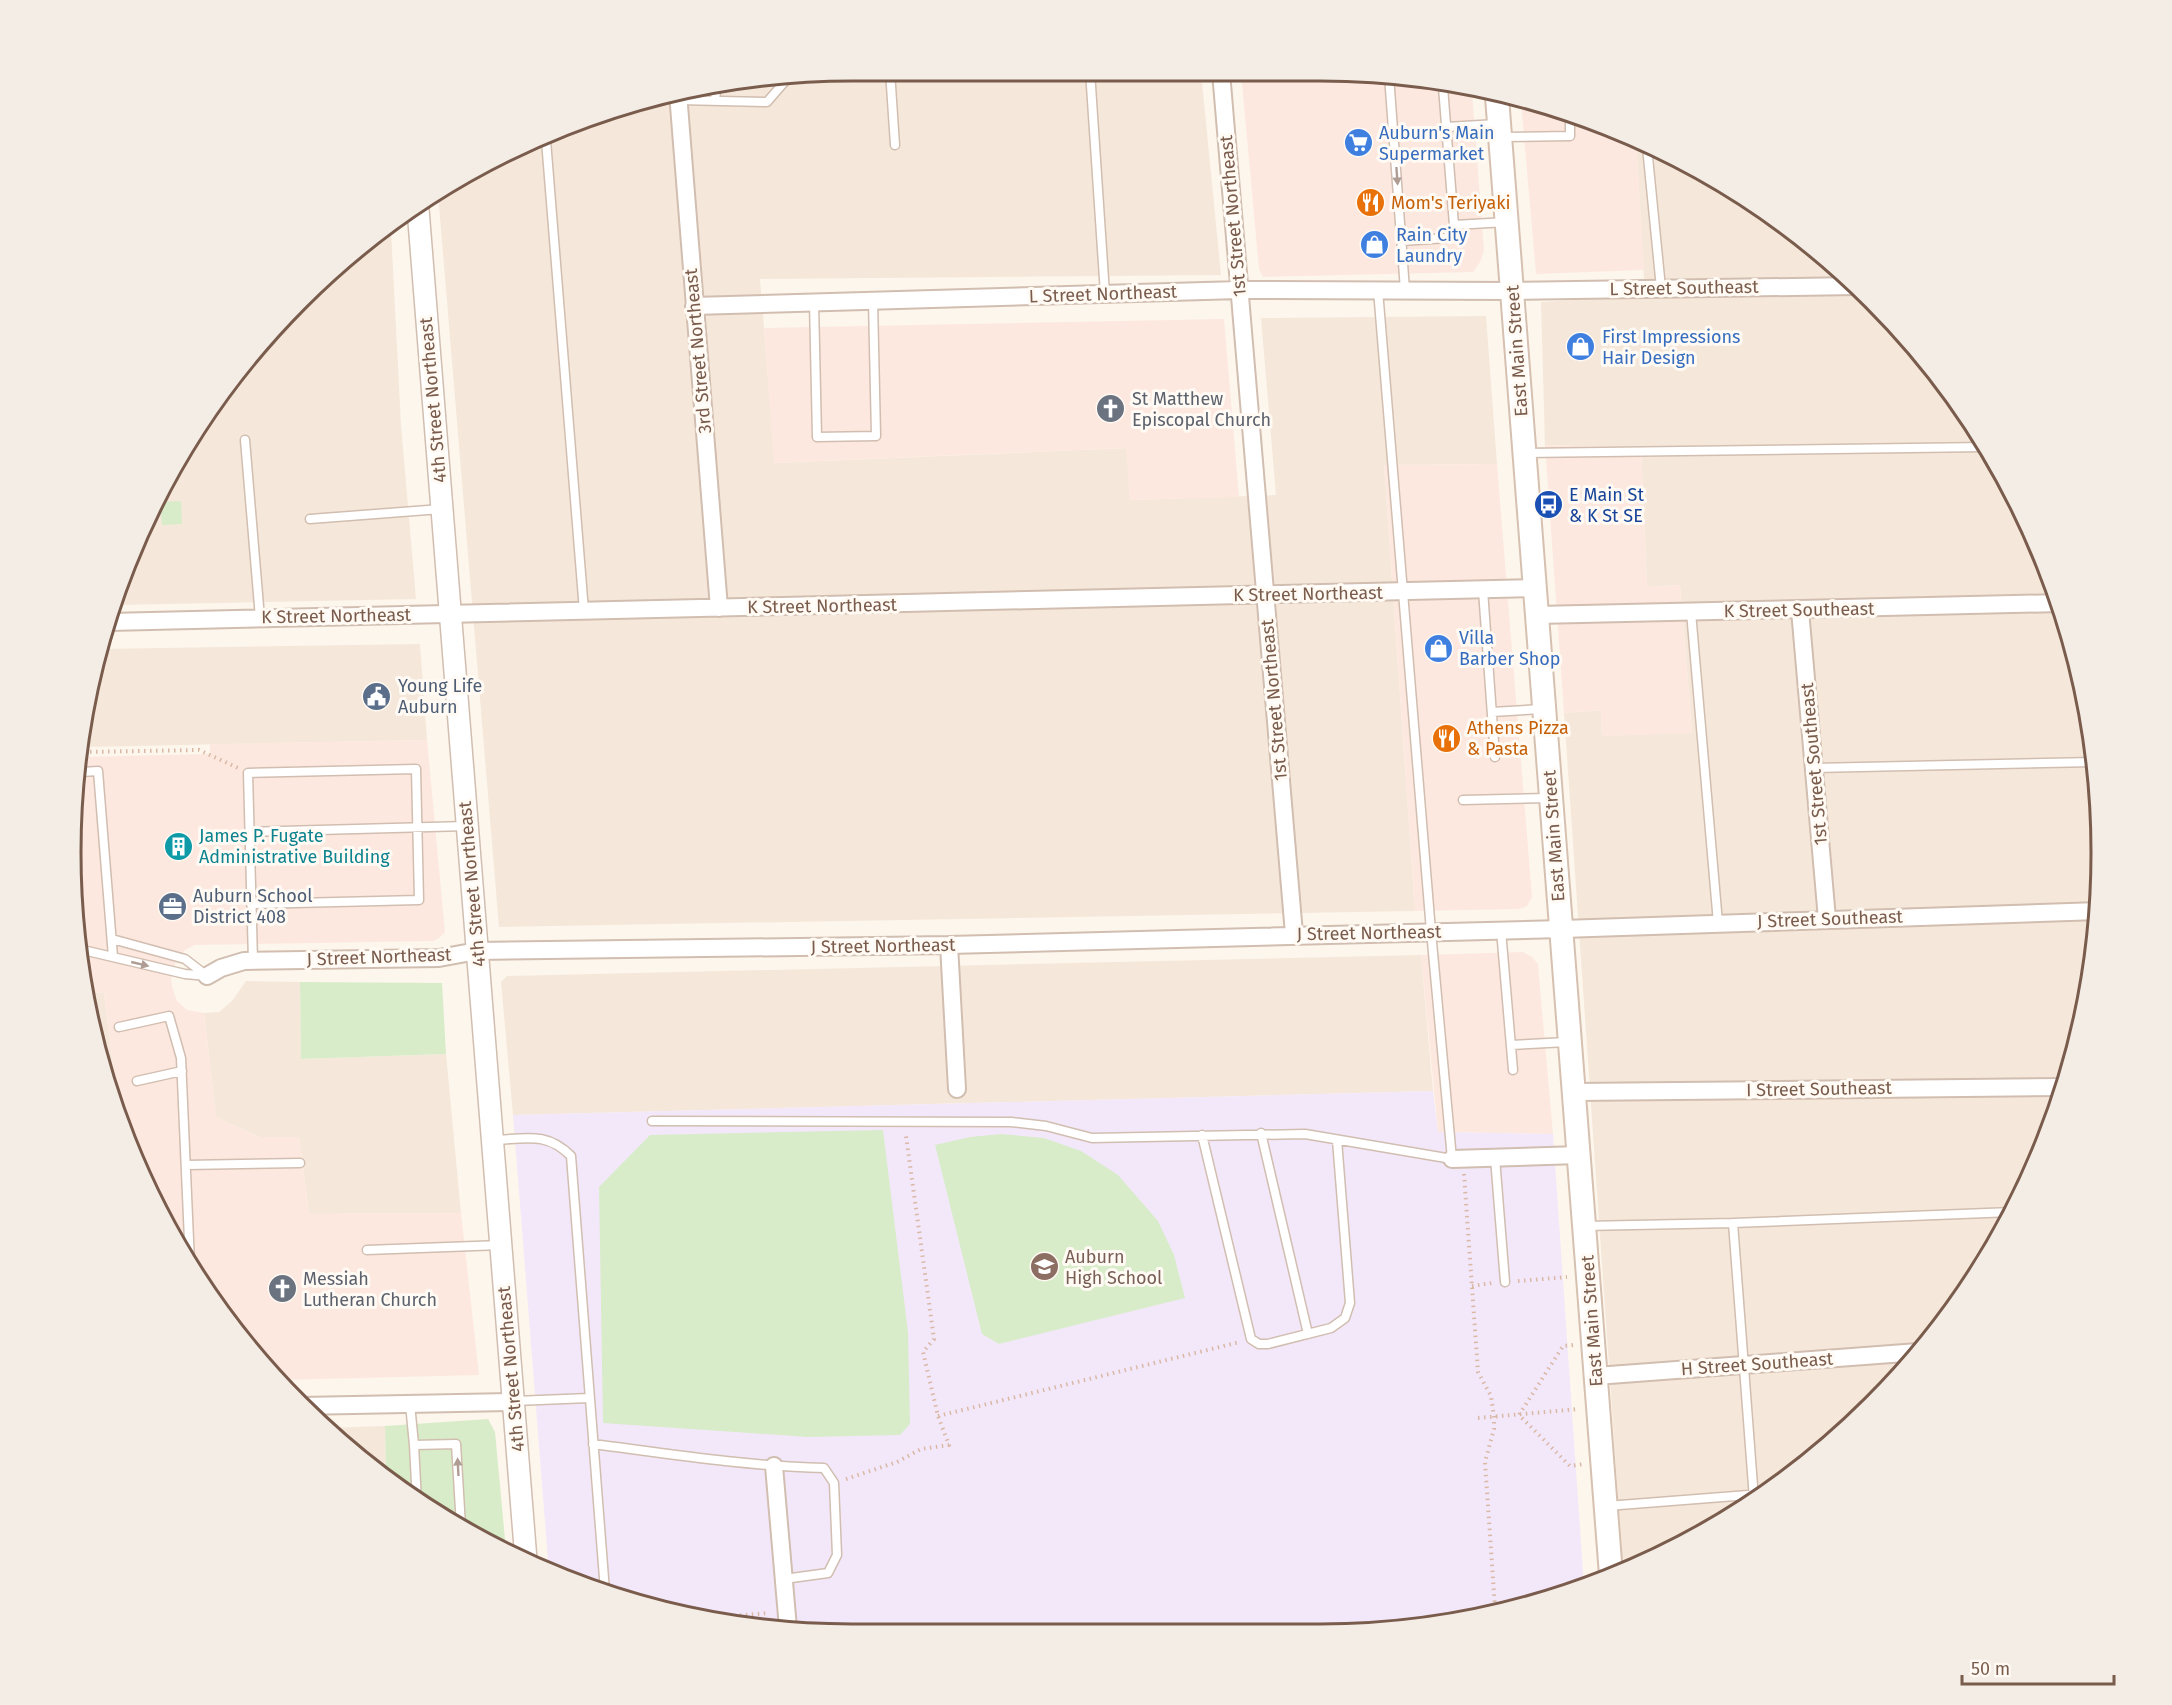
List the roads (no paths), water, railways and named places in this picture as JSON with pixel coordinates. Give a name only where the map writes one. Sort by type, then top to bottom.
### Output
[{"type":"main road","name":"East Main Street","points":[[1497,102],[1610,1567]]},
{"type":"street","name":"1st Street Northeast","points":[[1222,81],[1294,934]]},
{"type":"street","name":"3rd Street Northeast","points":[[679,101],[719,608]]},
{"type":"street","name":"4th Street Northeast","points":[[419,215],[525,1550]]},
{"type":"street","name":"L Street Southeast","points":[[1512,291],[1843,286]]},
{"type":"street","name":"L Street Northeast","points":[[694,306],[1239,290],[1512,291]]},
{"type":"street","name":"K Street Northeast","points":[[117,622],[1535,588]]},
{"type":"street","name":"K Street Southeast","points":[[1537,615],[2049,603]]},
{"type":"street","name":"1st Street Southeast","points":[[1800,610],[1827,919]]},
{"type":"street","name":"J Street Southeast","points":[[1562,928],[2088,911]]},
{"type":"street","name":"J Street Northeast","points":[[207,976],[231,964],[253,961],[439,957],[477,951],[949,945],[1562,928]]},
{"type":"street","points":[[949,945],[957,1089]]},
{"type":"street","name":"I Street Southeast","points":[[1574,1092],[2054,1087]]},
{"type":"street","points":[[1458,1159],[1579,1155]]},
{"type":"street","name":"H Street Southeast","points":[[1596,1376],[1907,1353]]},
{"type":"street","points":[[315,1406],[513,1402]]},
{"type":"street","points":[[774,1466],[788,1621]]},
{"type":"lane","points":[[891,81],[895,145]]},
{"type":"lane","points":[[1091,81],[1106,294]]},
{"type":"lane","points":[[692,98],[767,102],[782,85]]},
{"type":"lane","points":[[1390,85],[1405,290]]},
{"type":"lane","points":[[1402,241],[1447,238],[1454,225],[1443,92]]},
{"type":"lane","points":[[716,94],[716,101]]},
{"type":"lane","points":[[1446,127],[1570,136],[1570,123]]},
{"type":"lane","points":[[546,145],[584,611]]},
{"type":"lane","points":[[1648,155],[1661,288]]},
{"type":"lane","points":[[1454,225],[1507,222]]},
{"type":"lane","points":[[652,1121],[1011,1122],[1046,1126],[1092,1138],[1305,1134],[1458,1159],[1431,932],[1378,290]]},
{"type":"lane","points":[[814,302],[817,438],[876,436],[873,301]]},
{"type":"lane","points":[[245,440],[260,618]]},
{"type":"lane","points":[[1525,453],[1976,447]]},
{"type":"lane","points":[[310,519],[442,509]]},
{"type":"lane","points":[[1483,590],[1495,757]]},
{"type":"lane","points":[[1691,612],[1718,923]]},
{"type":"lane","points":[[1492,712],[1545,709]]},
{"type":"lane","points":[[1814,768],[2085,762]]},
{"type":"lane","points":[[251,904],[419,900],[416,769],[248,773],[249,831],[251,904],[253,961]]},
{"type":"lane","points":[[86,772],[98,771],[113,957]]},
{"type":"lane","points":[[1463,800],[1552,798]]},
{"type":"lane","points":[[249,831],[467,826]]},
{"type":"lane","points":[[1501,930],[1513,1070]]},
{"type":"lane","points":[[112,939],[185,959],[207,976]]},
{"type":"lane","points":[[88,951],[186,974],[207,976]]},
{"type":"lane","points":[[119,1027],[169,1016],[181,1058],[189,1246]]},
{"type":"lane","points":[[1511,1044],[1570,1041]]},
{"type":"lane","points":[[137,1081],[182,1071]]},
{"type":"lane","points":[[1261,1134],[1308,1334]]},
{"type":"lane","points":[[1202,1135],[1251,1339],[1259,1344],[1268,1344],[1330,1328],[1345,1318],[1350,1304],[1337,1140]]},
{"type":"lane","points":[[492,1140],[539,1138],[559,1144],[571,1156],[604,1583]]},
{"type":"lane","points":[[1496,1158],[1505,1282]]},
{"type":"lane","points":[[186,1165],[300,1163]]},
{"type":"lane","points":[[1584,1226],[1733,1223],[2001,1212]]},
{"type":"lane","points":[[1733,1223],[1743,1365],[1755,1489]]},
{"type":"lane","points":[[367,1250],[501,1245]]},
{"type":"lane","points":[[513,1402],[589,1398]]},
{"type":"lane","points":[[410,1404],[416,1489]]},
{"type":"lane","points":[[414,1445],[456,1444],[460,1517]]},
{"type":"lane","points":[[593,1444],[774,1466],[824,1468],[834,1483],[837,1555],[828,1573],[784,1579]]},
{"type":"lane","points":[[1606,1506],[1743,1497]]},
{"type":"place","name":"Auburn's Main Supermarket","points":[[1358,143]]},
{"type":"place","name":"Mom's Teriyaki","points":[[1370,203]]},
{"type":"place","name":"Rain City Laundry","points":[[1375,245]]},
{"type":"place","name":"First Impressions Hair Design","points":[[1581,347]]},
{"type":"place","name":"St Matthew Episcopal Church","points":[[1111,409]]},
{"type":"place","name":"E Main St & K St SE","points":[[1548,505]]},
{"type":"place","name":"Villa Barber Shop","points":[[1438,648]]},
{"type":"place","name":"Young Life Auburn","points":[[377,696]]},
{"type":"place","name":"Athens Pizza & Pasta","points":[[1446,738]]},
{"type":"place","name":"James P. Fugate Administrative Building","points":[[178,846]]},
{"type":"place","name":"Auburn School District 408","points":[[172,906]]},
{"type":"place","name":"Auburn High School","points":[[1044,1267]]},
{"type":"place","name":"Messiah Lutheran Church","points":[[282,1289]]}]
